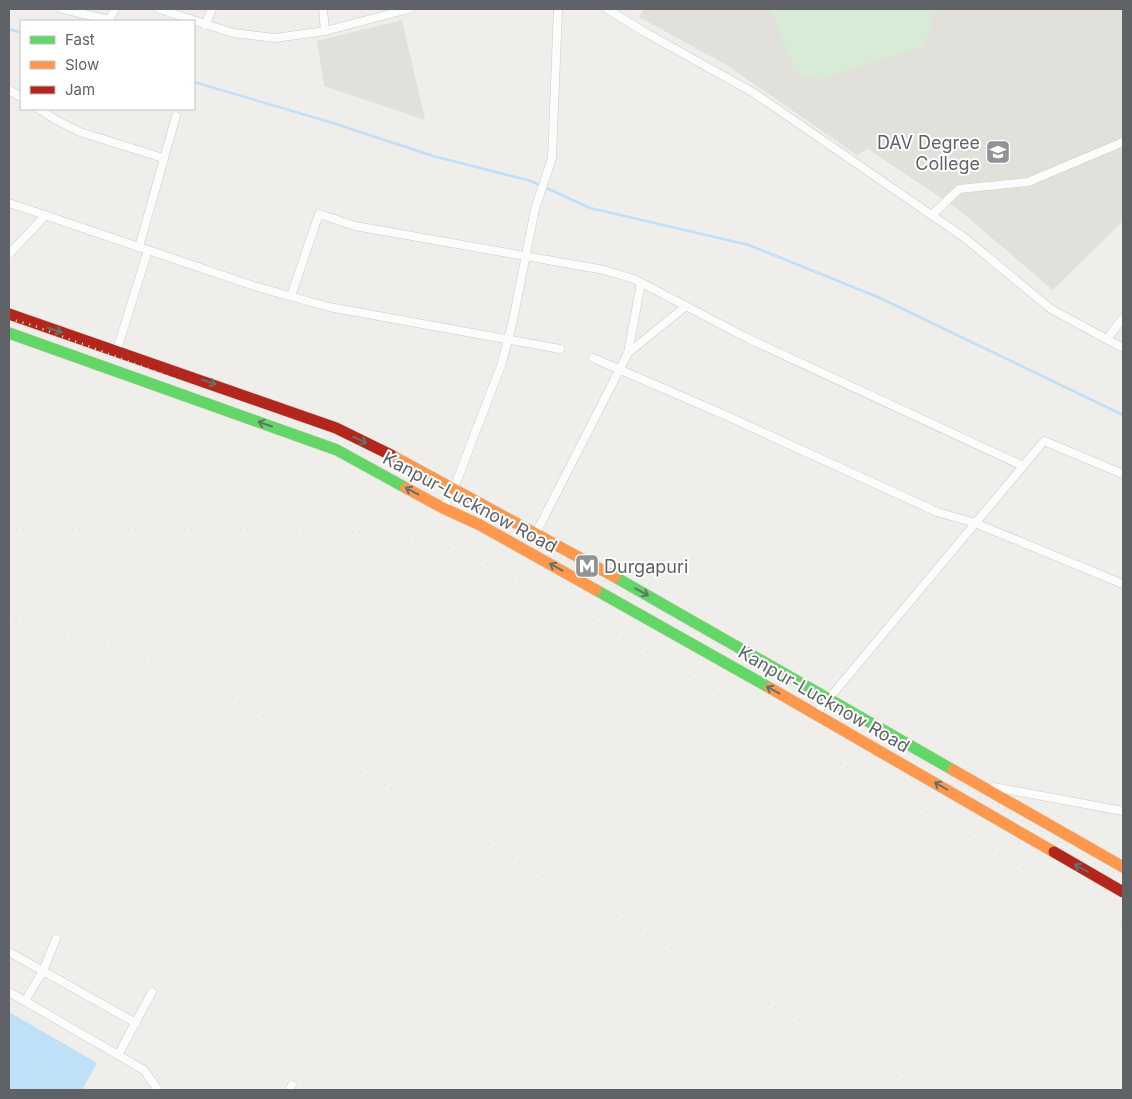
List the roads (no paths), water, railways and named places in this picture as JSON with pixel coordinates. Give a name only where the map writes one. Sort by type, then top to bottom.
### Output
[{"type":"main road","name":"Kanpur-Lucknow Road","points":[[9,314],[117,350],[336,428],[454,488],[829,698],[1123,867]]},
{"type":"main road","name":"Kanpur-Lucknow Road","points":[[9,333],[337,450],[443,508],[489,530],[816,714],[1123,892]]},
{"type":"main road","points":[[1060,856],[1072,838]]},
{"type":"street","points":[[64,9],[109,20],[115,9]]},
{"type":"street","points":[[159,9],[191,20]]},
{"type":"street","points":[[205,25],[212,9]]},
{"type":"street","points":[[323,9],[325,31]]},
{"type":"street","points":[[195,22],[233,33],[275,38],[325,31],[409,9]]},
{"type":"street","points":[[443,508],[454,488],[502,363],[535,209],[552,158],[558,9]]},
{"type":"street","points":[[612,10],[754,93],[965,238],[1051,309],[1123,348]]},
{"type":"street","points":[[9,90],[20,96]]},
{"type":"street","points":[[41,110],[80,132],[163,158]]},
{"type":"street","points":[[117,350],[143,249],[163,158],[176,116]]},
{"type":"street","points":[[932,215],[959,189],[1028,182],[1123,142]]},
{"type":"street","points":[[9,203],[254,286],[329,307],[560,349]]},
{"type":"street","points":[[291,296],[319,214],[355,226],[604,270],[634,279],[747,338],[1023,466]]},
{"type":"street","points":[[9,254],[45,216]]},
{"type":"street","points":[[536,534],[628,353],[641,283]]},
{"type":"street","points":[[628,353],[686,306]]},
{"type":"street","points":[[1107,339],[1123,318]]},
{"type":"street","points":[[593,358],[727,416],[937,512],[975,523],[1123,584]]},
{"type":"street","points":[[816,714],[1044,441],[1123,474]]},
{"type":"street","points":[[991,791],[994,787],[1123,811]]},
{"type":"street","points":[[25,1001],[43,971],[56,939]]},
{"type":"street","points":[[9,952],[136,1023]]},
{"type":"street","points":[[9,992],[144,1070],[154,1088]]},
{"type":"street","points":[[118,1055],[152,992]]},
{"type":"water","points":[[9,1012],[97,1063],[82,1090],[9,1090]]},
{"type":"waterway","points":[[9,29],[20,33]]},
{"type":"waterway","points":[[195,82],[333,123],[433,156],[531,181],[590,208],[749,245],[880,298],[1123,415]]},
{"type":"railway","points":[[9,319],[32,325],[358,448],[402,468],[787,682],[1123,879]]},
{"type":"railway","points":[[9,529],[204,529],[381,534],[418,540],[467,554],[520,579],[1123,925]]},
{"type":"railway","points":[[9,621],[62,631],[118,648],[226,695],[922,1090]]},
{"type":"place","name":"DAV Degree College","points":[[998,152]]},
{"type":"place","name":"Durgapuri","points":[[587,566]]}]
